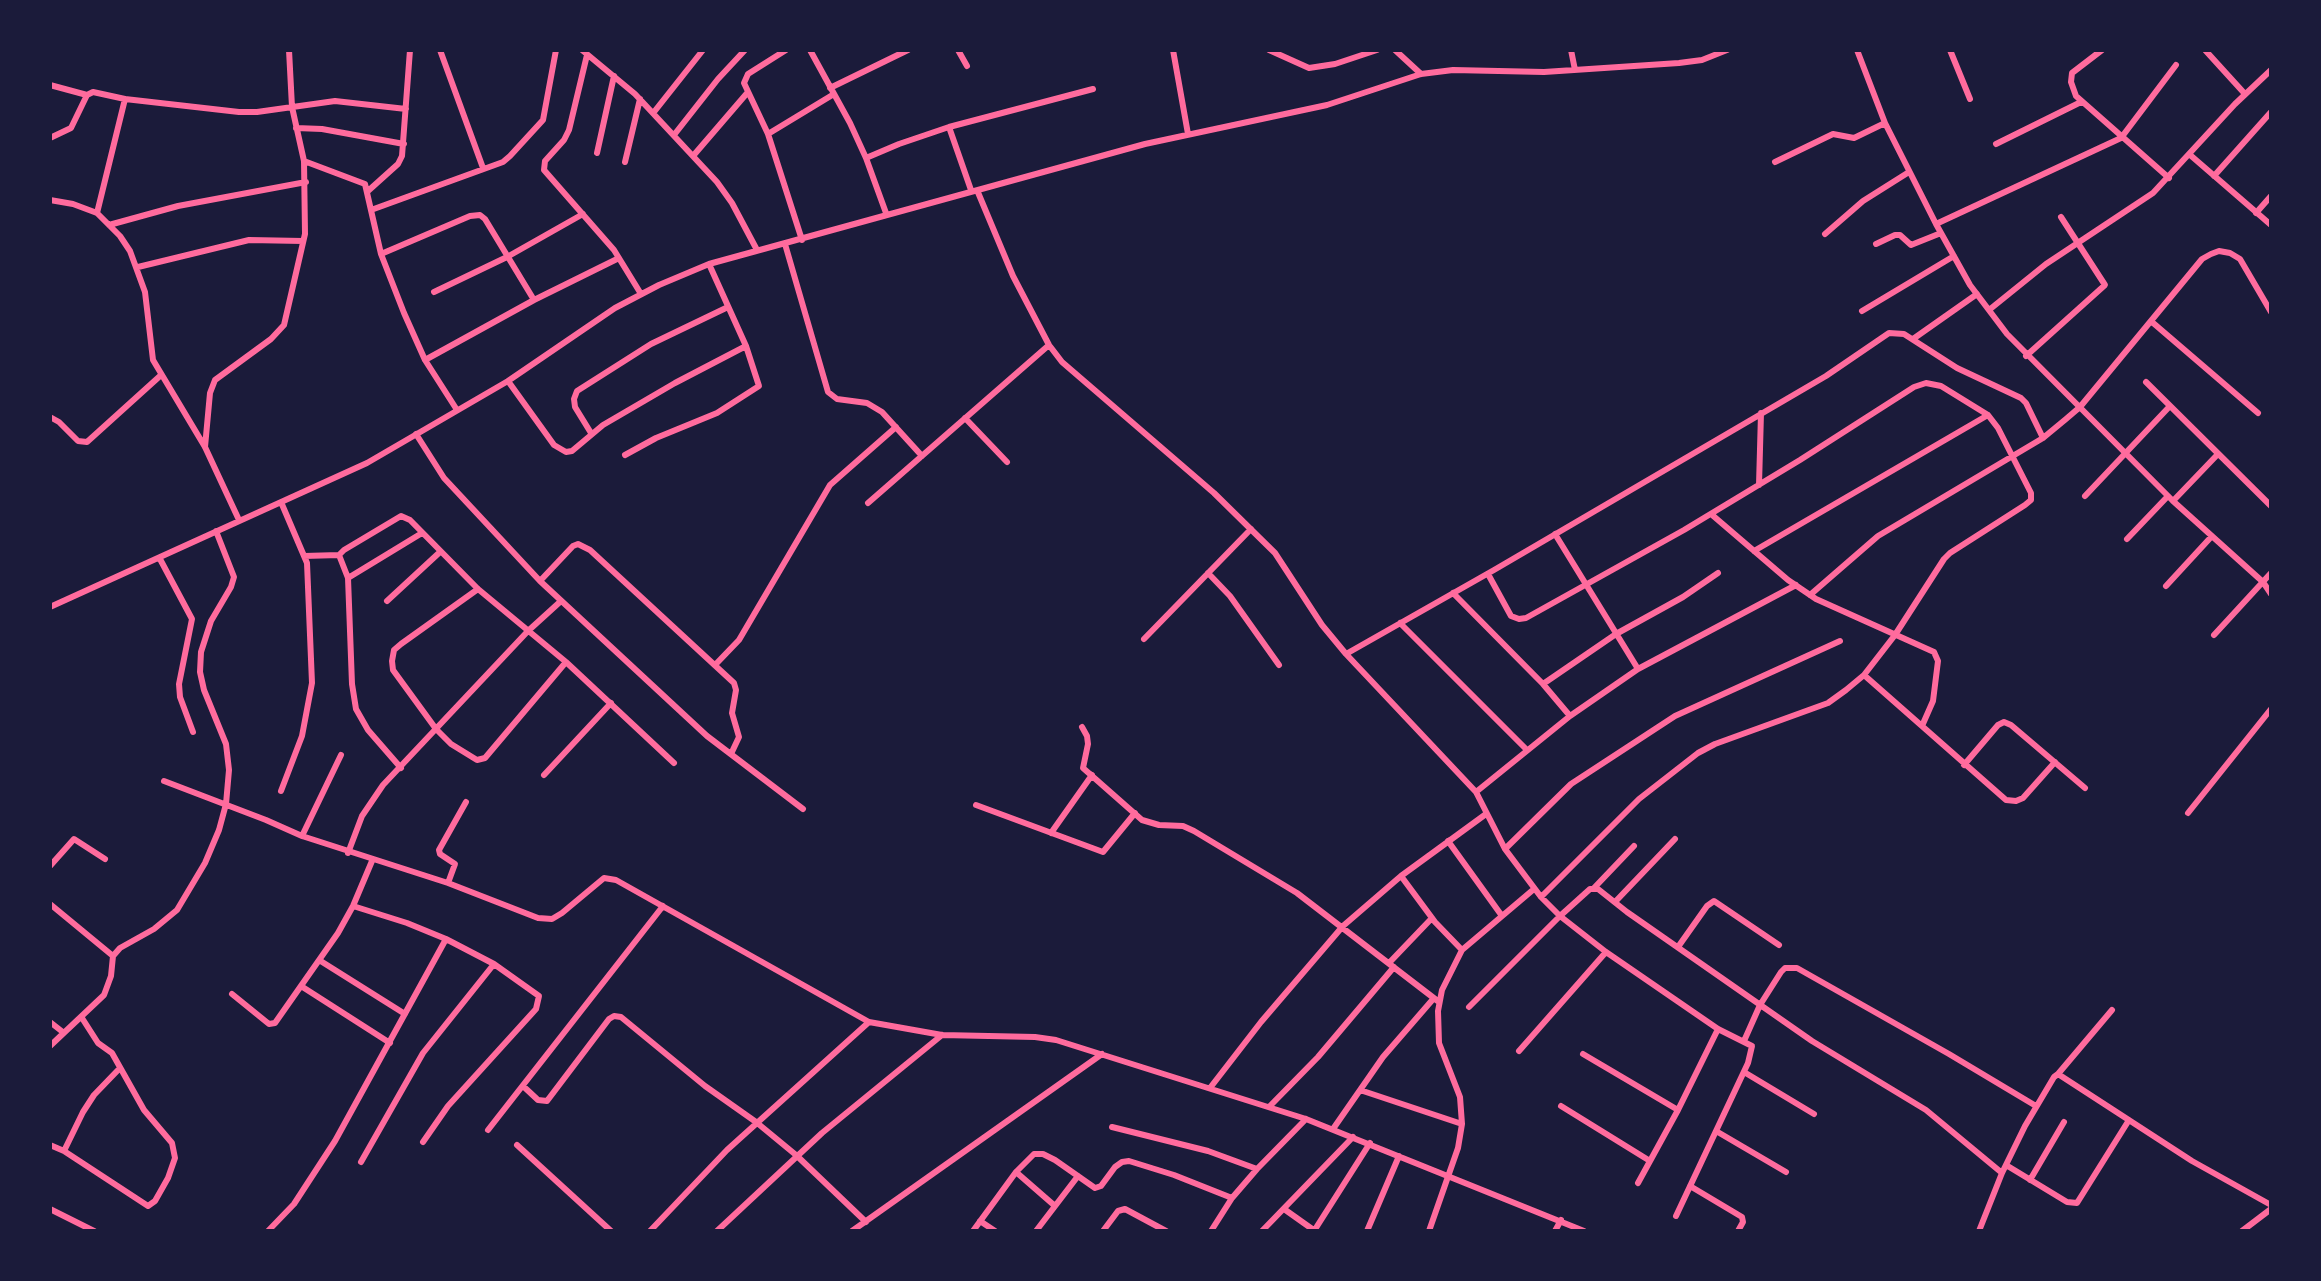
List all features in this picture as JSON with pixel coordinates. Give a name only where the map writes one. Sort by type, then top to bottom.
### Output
[{"type":"street","points":[[205,447],[213,385],[218,376],[271,339],[284,325],[303,241],[306,182],[292,107],[289,50]]},
{"type":"street","points":[[368,191],[398,164],[404,144],[410,50]]},
{"type":"street","points":[[440,50],[483,168]]},
{"type":"street","points":[[371,210],[503,162],[543,120],[556,50]]},
{"type":"street","points":[[654,112],[703,50]]},
{"type":"street","points":[[674,135],[745,50]]},
{"type":"street","points":[[786,50],[748,74],[744,83],[768,134],[802,240]]},
{"type":"street","points":[[810,50],[866,158],[886,213]]},
{"type":"street","points":[[768,134],[832,91],[908,50]]},
{"type":"street","points":[[958,50],[967,66]]},
{"type":"street","points":[[1173,50],[1188,134]]},
{"type":"street","points":[[1269,50],[1309,68],[1335,64],[1377,50]]},
{"type":"street","points":[[1395,50],[1421,74]]},
{"type":"street","points":[[1571,50],[1575,70]]},
{"type":"street","points":[[50,607],[367,463],[508,381],[589,324],[641,294],[709,264],[802,240],[886,213],[1188,134],[1327,105],[1421,74],[1575,70],[1702,60],[1727,50]]},
{"type":"street","points":[[1857,50],[1885,123],[1909,172],[1954,256],[1989,310],[2026,356],[2170,498],[2263,582],[2271,594]]},
{"type":"street","points":[[1950,50],[1970,99]]},
{"type":"street","points":[[2102,50],[2072,73],[2071,87],[2081,102],[2169,178]]},
{"type":"street","points":[[2205,50],[2245,94]]},
{"type":"street","points":[[641,294],[619,258],[543,166],[569,130],[584,52],[654,112],[693,156],[732,203],[757,250]]},
{"type":"street","points":[[1936,224],[2121,138],[2176,65]]},
{"type":"street","points":[[1989,310],[2046,264],[2153,193],[2271,70]]},
{"type":"street","points":[[597,153],[614,76]]},
{"type":"street","points":[[50,85],[87,95],[95,92],[125,99],[239,112],[335,101],[406,109]]},
{"type":"street","points":[[866,158],[949,127],[1093,89]]},
{"type":"street","points":[[693,156],[748,92]]},
{"type":"street","points":[[50,138],[71,128],[87,95]]},
{"type":"street","points":[[97,213],[125,99]]},
{"type":"street","points":[[625,162],[640,99]]},
{"type":"street","points":[[1996,144],[2081,102]]},
{"type":"street","points":[[2214,176],[2271,112]]},
{"type":"street","points":[[1775,162],[1833,134],[1854,138],[1885,123]]},
{"type":"street","points":[[949,127],[1013,276],[1049,345],[1062,362],[1214,493],[1275,553],[1322,625],[1346,654],[1476,792],[1505,849],[1534,889],[1560,916],[1606,952],[1718,1029],[1753,1048],[1676,1216]]},
{"type":"street","points":[[296,128],[322,129],[404,144]]},
{"type":"street","points":[[2189,154],[2271,225]]},
{"type":"street","points":[[304,161],[365,184],[381,254],[425,360],[457,410]]},
{"type":"street","points":[[1825,234],[1870,196],[1909,172]]},
{"type":"street","points":[[109,225],[178,206],[306,182]]},
{"type":"street","points":[[2256,213],[2271,196]]},
{"type":"street","points":[[50,199],[97,213],[125,243],[138,267],[145,292],[153,360],[205,447],[239,520]]},
{"type":"street","points":[[434,292],[507,257],[583,214]]},
{"type":"street","points":[[381,254],[475,215],[485,219],[534,300]]},
{"type":"street","points":[[2026,356],[2105,285],[2061,217]]},
{"type":"street","points":[[1876,244],[1900,235],[1911,245],[1941,233]]},
{"type":"street","points":[[138,267],[249,240],[303,241]]},
{"type":"street","points":[[785,244],[828,392],[837,399],[874,406],[922,456]]},
{"type":"street","points":[[1810,595],[1878,536],[2043,438],[2080,407],[2202,259],[2219,251],[2240,259],[2271,312]]},
{"type":"street","points":[[1862,311],[1954,256]]},
{"type":"street","points":[[425,360],[619,258]]},
{"type":"street","points":[[625,455],[656,438],[717,413],[758,389],[760,380],[709,264]]},
{"type":"street","points":[[1913,339],[1977,294]]},
{"type":"street","points":[[591,433],[575,407],[577,391],[651,344],[728,307]]},
{"type":"street","points":[[2152,322],[2258,413]]},
{"type":"street","points":[[1346,654],[1826,376],[1884,335],[1895,333],[1913,339],[1957,368],[2021,398],[2043,438]]},
{"type":"street","points":[[868,503],[1049,345]]},
{"type":"street","points":[[508,381],[559,450],[572,451],[591,433],[675,383],[746,346]]},
{"type":"street","points":[[50,417],[78,441],[87,442],[160,376]]},
{"type":"street","points":[[2146,382],[2271,506]]},
{"type":"street","points":[[1488,574],[1508,613],[1519,619],[1526,618],[1711,514],[1920,384],[1941,386],[1988,415],[1998,428],[2031,493],[2031,500],[1950,553],[1864,675],[1828,703],[1698,753],[1629,808],[1541,897]]},
{"type":"street","points":[[2085,496],[2170,406]]},
{"type":"street","points":[[1759,485],[1761,413]]},
{"type":"street","points":[[1754,551],[1988,415]]},
{"type":"street","points":[[965,418],[1007,462]]},
{"type":"street","points":[[715,665],[739,640],[830,485],[896,427]]},
{"type":"street","points":[[416,434],[444,478],[540,581],[707,736],[803,809]]},
{"type":"street","points":[[2127,539],[2218,454]]},
{"type":"street","points":[[281,502],[304,556],[309,581],[312,683],[302,736],[281,791]]},
{"type":"street","points":[[1711,514],[1810,595],[1937,656],[1933,701],[1922,726]]},
{"type":"street","points":[[304,556],[339,555],[397,517],[404,516],[478,589],[566,662],[674,763]]},
{"type":"street","points":[[1144,639],[1251,529]]},
{"type":"street","points":[[50,1046],[104,995],[111,976],[113,956],[120,948],[161,924],[177,910],[205,863],[226,804],[229,770],[226,744],[200,672],[201,652],[211,621],[234,577],[216,531]]},
{"type":"street","points":[[348,578],[422,533]]},
{"type":"street","points":[[1555,534],[1638,669]]},
{"type":"street","points":[[2166,586],[2212,536]]},
{"type":"street","points":[[540,581],[573,546],[585,546],[735,686],[732,713],[739,737],[731,754]]},
{"type":"street","points":[[387,601],[440,552]]},
{"type":"street","points":[[339,555],[348,578],[352,684],[356,709],[368,730],[401,768]]},
{"type":"street","points":[[160,559],[192,619],[179,684],[180,697],[193,732]]},
{"type":"street","points":[[1208,573],[1230,596],[1279,665]]},
{"type":"street","points":[[1543,684],[1616,634],[1683,597],[1718,573]]},
{"type":"street","points":[[2214,635],[2271,573]]},
{"type":"street","points":[[1476,792],[1526,749],[1638,669],[1796,585]]},
{"type":"street","points":[[478,589],[394,650],[393,670],[436,729],[470,756],[477,760],[485,758],[566,662]]},
{"type":"street","points":[[1453,593],[1543,684],[1570,716]]},
{"type":"street","points":[[348,853],[372,799],[528,631],[561,601]]},
{"type":"street","points":[[1400,623],[1526,749]]},
{"type":"street","points":[[1505,849],[1571,784],[1675,716],[1840,641]]},
{"type":"street","points":[[1864,675],[2006,800],[2023,798],[2055,762]]},
{"type":"street","points":[[544,775],[611,703]]},
{"type":"street","points":[[2188,813],[2271,709]]},
{"type":"street","points":[[1964,765],[2004,722],[2085,788]]},
{"type":"street","points":[[1082,727],[1088,744],[1083,766],[1135,813],[1150,823],[1183,826],[1194,831],[1297,893],[1436,1000],[1439,1043],[1460,1097],[1462,1124],[1429,1231]]},
{"type":"street","points":[[302,836],[341,755]]},
{"type":"street","points":[[1051,833],[1092,775]]},
{"type":"street","points":[[164,781],[348,853],[448,883],[538,918],[552,919],[562,913],[604,878],[616,880],[869,1022],[942,1035],[1056,1040],[1306,1119],[1584,1231]]},
{"type":"street","points":[[448,883],[455,864],[442,856],[439,850],[466,802]]},
{"type":"street","points":[[976,805],[1103,852],[1135,813]]},
{"type":"street","points":[[1210,1088],[1261,1022],[1343,926],[1401,876],[1486,814]]},
{"type":"street","points":[[50,866],[74,839],[105,859]]},
{"type":"street","points":[[1615,902],[1675,839]]},
{"type":"street","points":[[1448,841],[1502,916]]},
{"type":"street","points":[[1469,1007],[1634,846]]},
{"type":"street","points":[[232,994],[272,1024],[319,960],[353,906],[372,861]]},
{"type":"street","points":[[1401,876],[1432,918],[1462,950]]},
{"type":"street","points":[[1594,888],[1830,1054],[1926,1110],[2002,1173]]},
{"type":"street","points":[[1333,1129],[1383,1057],[1436,1000],[1462,950],[1534,889]]},
{"type":"street","points":[[1678,947],[1707,906],[1714,901],[1779,945]]},
{"type":"street","points":[[50,904],[113,956]]},
{"type":"street","points":[[353,906],[446,939],[494,964],[536,992],[540,1002],[448,1106],[423,1142]]},
{"type":"street","points":[[488,1130],[663,906]]},
{"type":"street","points":[[1269,1107],[1318,1057],[1432,918]]},
{"type":"street","points":[[268,1231],[294,1204],[314,1175],[446,939]]},
{"type":"street","points":[[1519,1051],[1606,952]]},
{"type":"street","points":[[319,960],[405,1014]]},
{"type":"street","points":[[361,1162],[423,1053],[494,964]]},
{"type":"street","points":[[1744,1041],[1760,1005],[1785,968],[1797,968],[2036,1106]]},
{"type":"street","points":[[301,986],[390,1043]]},
{"type":"street","points":[[1979,1231],[2002,1173],[2036,1106],[2054,1077],[2112,1010]]},
{"type":"street","points":[[523,1086],[538,1100],[547,1101],[609,1019],[621,1017],[796,1155],[866,1222]]},
{"type":"street","points":[[50,1145],[148,1206],[155,1201],[173,1167],[175,1149],[135,1098],[112,1053],[98,1043],[82,1018]]},
{"type":"street","points":[[50,1022],[64,1033]]},
{"type":"street","points":[[650,1231],[756,1122],[869,1022]]},
{"type":"street","points":[[1638,1183],[1718,1029]]},
{"type":"street","points":[[717,1231],[796,1155],[942,1035]]},
{"type":"street","points":[[852,1231],[1102,1054]]},
{"type":"street","points":[[1583,1054],[1678,1110]]},
{"type":"street","points":[[64,1151],[89,1103],[120,1068]]},
{"type":"street","points":[[1744,1072],[1814,1114]]},
{"type":"street","points":[[2058,1074],[2192,1161],[2271,1207],[2242,1231]]},
{"type":"street","points":[[1360,1090],[1462,1124]]},
{"type":"street","points":[[1561,1106],[1650,1161]]},
{"type":"street","points":[[1211,1231],[1232,1198],[1306,1119]]},
{"type":"street","points":[[2006,1165],[2067,1202],[2077,1203],[2129,1120]]},
{"type":"street","points":[[2030,1180],[2064,1122]]},
{"type":"street","points":[[1112,1127],[1208,1151],[1257,1169]]},
{"type":"street","points":[[1716,1131],[1786,1172]]},
{"type":"street","points":[[1262,1231],[1353,1137]]},
{"type":"street","points":[[1284,1209],[1314,1231],[1370,1143]]},
{"type":"street","points":[[517,1145],[611,1231]]},
{"type":"street","points":[[973,1231],[1016,1172],[1029,1157],[1039,1153],[1055,1160],[1095,1188],[1101,1186],[1115,1167],[1129,1161],[1232,1198]]},
{"type":"street","points":[[1367,1231],[1399,1156]]},
{"type":"street","points":[[1016,1172],[1055,1206]]},
{"type":"street","points":[[1036,1231],[1078,1176]]},
{"type":"street","points":[[1690,1186],[1742,1217],[1738,1231]]},
{"type":"street","points":[[50,1209],[94,1231]]},
{"type":"street","points":[[1103,1231],[1118,1211],[1125,1209],[1166,1231]]},
{"type":"street","points":[[1555,1231],[1561,1220]]},
{"type":"street","points":[[980,1221],[995,1231]]}]
